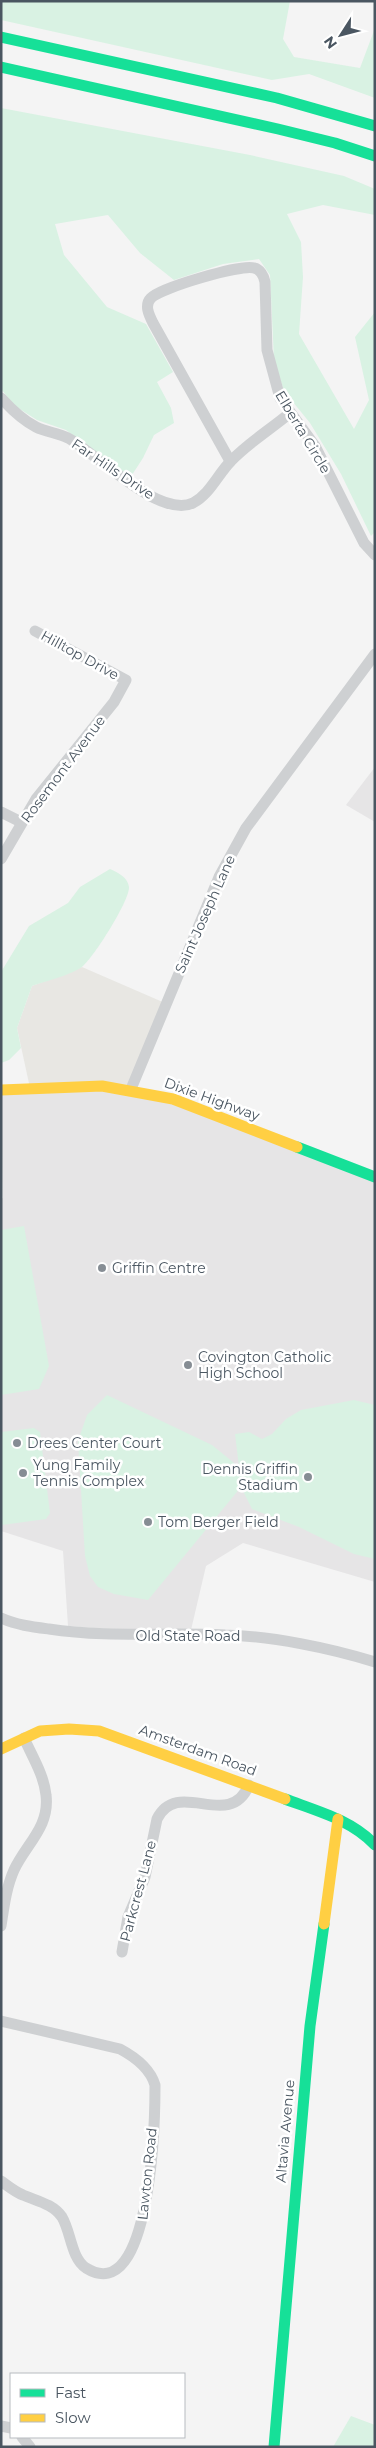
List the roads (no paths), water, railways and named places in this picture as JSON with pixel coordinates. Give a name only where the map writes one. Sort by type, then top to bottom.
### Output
[{"type":"main road","points":[[1,37],[277,98],[375,126]]},
{"type":"main road","points":[[1,67],[278,129],[375,156]]},
{"type":"main road","name":"Dixie Highway","points":[[1,1090],[63,1086],[102,1086],[131,1089],[173,1099],[375,1177]]},
{"type":"main road","name":"Amsterdam Road","points":[[1,1749],[40,1731],[69,1729],[99,1731],[338,1819],[363,1832],[375,1845]]},
{"type":"main road","name":"Altavia Avenue","points":[[274,2447],[310,2026],[338,1819]]},
{"type":"street","name":"Elberta Circle","points":[[230,461],[147,311],[151,297],[164,290],[245,267],[257,269],[264,276],[267,350],[270,370],[280,398],[315,446],[364,543],[375,554]]},
{"type":"street","name":"Far Hills Drive","points":[[1,398],[22,418],[36,428],[68,438],[134,487],[158,500],[178,505],[194,503],[206,492],[230,461],[290,413]]},
{"type":"street","name":"Hilltop Drive","points":[[35,631],[126,680]]},
{"type":"street","name":"Saint Joseph Lane","points":[[131,1089],[219,877],[246,828],[375,654]]},
{"type":"street","name":"Rosemont Avenue","points":[[1,859],[36,799],[114,702],[126,680]]},
{"type":"street","points":[[1,812],[21,822]]},
{"type":"street","name":"Old State Road","points":[[1,1618],[19,1624],[70,1632],[121,1636],[247,1636],[316,1648],[375,1662]]},
{"type":"street","points":[[1,1926],[6,1893],[14,1870],[42,1826],[46,1810],[44,1782],[24,1738]]},
{"type":"street","name":"Parkcrest Lane","points":[[122,1952],[128,1917],[145,1877],[157,1819],[161,1812],[180,1802],[218,1806],[234,1804],[244,1796],[249,1785]]},
{"type":"street","name":"Lawton Road","points":[[1,2021],[120,2049],[136,2058],[148,2070],[155,2085],[145,2214],[134,2246],[123,2263],[116,2269],[103,2273],[85,2267],[78,2259],[65,2222],[55,2210],[21,2195],[1,2181]]},
{"type":"place","name":"Griffin Centre","points":[[102,1268]]},
{"type":"place","name":"Covington Catholic High School","points":[[188,1365]]},
{"type":"place","name":"Drees Center Court","points":[[17,1443]]},
{"type":"place","name":"Yung Family Tennis Complex","points":[[23,1473]]},
{"type":"place","name":"Dennis Griffin Stadium","points":[[308,1477]]},
{"type":"place","name":"Tom Berger Field","points":[[148,1522]]}]
